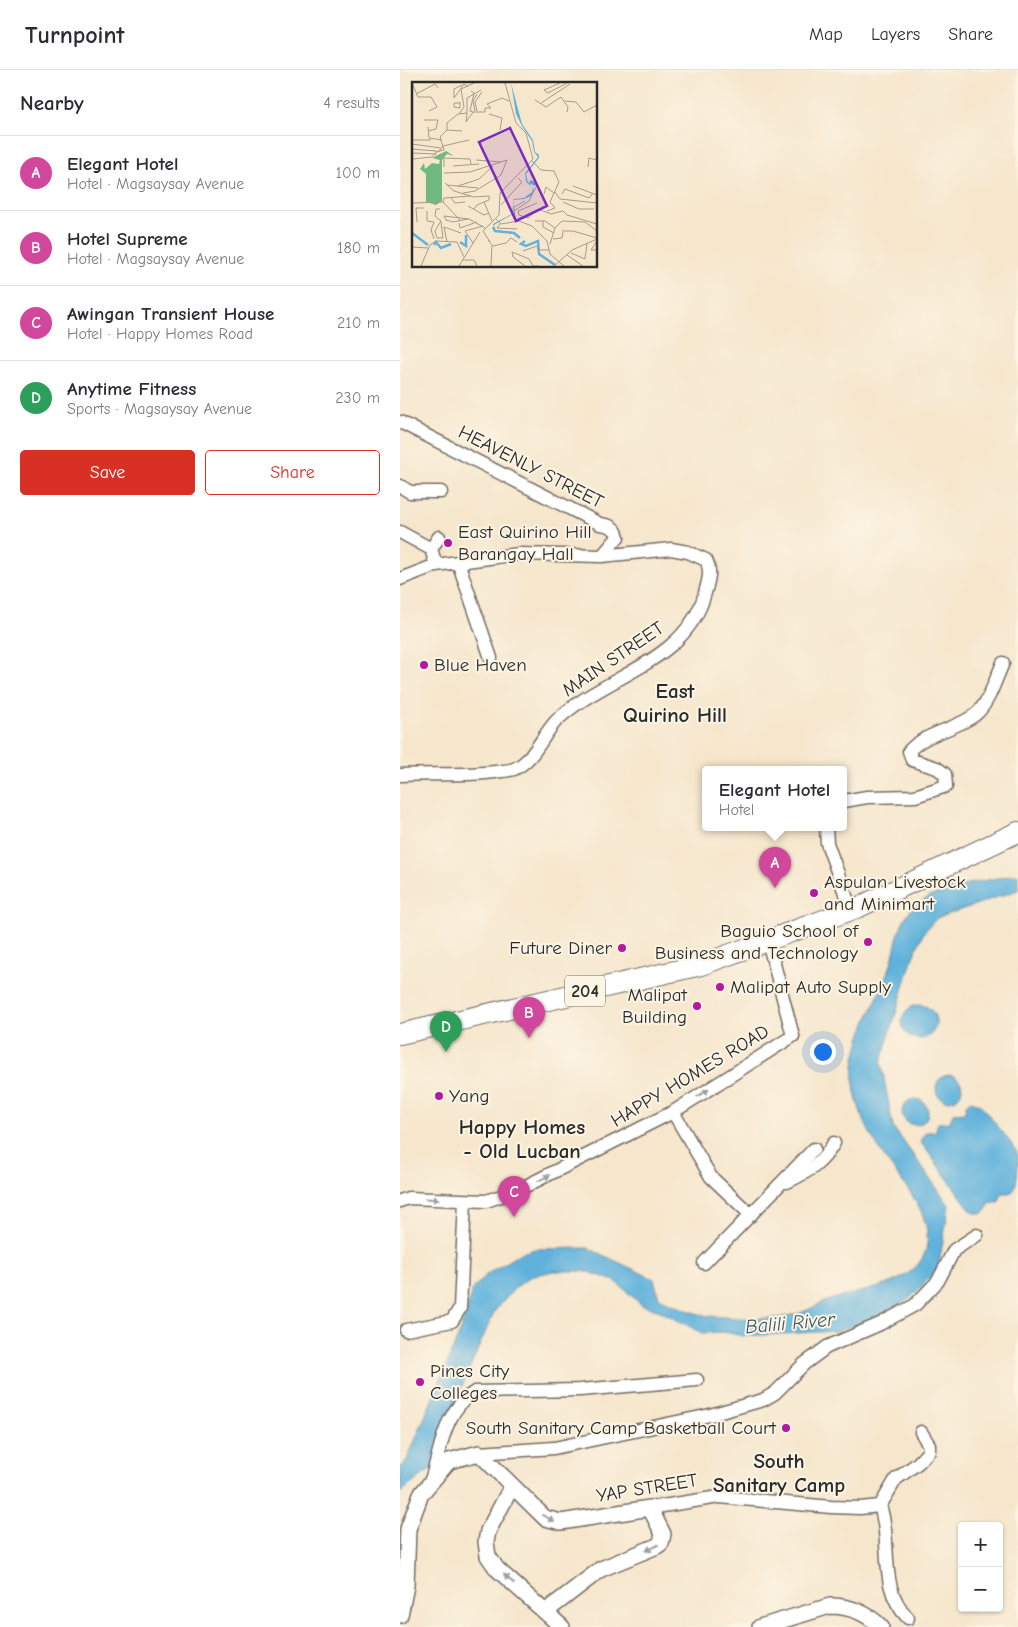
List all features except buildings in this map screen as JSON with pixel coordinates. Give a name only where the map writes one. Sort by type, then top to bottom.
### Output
[{"type":"highway","name":"204","points":[[400,1034],[701,965],[851,910],[1018,832]]},
{"type":"street","name":"HEAVENLY STREET","points":[[400,422],[600,524],[610,525],[617,531],[618,537],[602,556]]},
{"type":"street","points":[[400,486],[410,492],[441,492]]},
{"type":"street","points":[[400,532],[431,549],[436,565]]},
{"type":"street","points":[[431,549],[439,537]]},
{"type":"street","name":"MAIN STREET","points":[[400,775],[462,775],[513,769],[530,756],[563,716],[607,684],[666,651],[684,634],[704,596],[710,573],[706,560],[688,552],[671,549],[602,556]]},
{"type":"street","points":[[400,579],[436,565],[519,554],[602,556]]},
{"type":"street","points":[[458,562],[491,658]]},
{"type":"street","points":[[847,801],[867,797],[915,796],[946,786],[945,774],[937,768],[912,760],[909,752],[916,743],[965,721],[978,713],[1003,663]]},
{"type":"street","points":[[826,831],[826,843],[851,910]]},
{"type":"street","name":"HAPPY HOMES ROAD","points":[[400,1201],[408,1198],[486,1201],[516,1191],[673,1112],[793,1036],[768,941]]},
{"type":"street","points":[[673,1112],[711,1177],[751,1215]]},
{"type":"street","points":[[782,1184],[808,1172],[819,1164],[824,1160],[834,1143]]},
{"type":"street","points":[[704,1263],[814,1149]]},
{"type":"street","points":[[406,1330],[452,1320],[460,1308],[465,1201]]},
{"type":"street","points":[[400,1615],[406,1586],[408,1529],[421,1494],[449,1461],[479,1453],[554,1448],[710,1415],[762,1400],[775,1393],[804,1364],[826,1347],[880,1324],[914,1305],[938,1282],[954,1250],[977,1235]]},
{"type":"street","points":[[431,1481],[450,1418],[460,1403],[475,1392],[580,1390],[697,1380]]},
{"type":"street","points":[[908,1618],[895,1602],[888,1582],[885,1524],[880,1506],[896,1479],[918,1463],[929,1451],[929,1445],[921,1432]]},
{"type":"street","name":"YAP STREET","points":[[479,1453],[545,1518],[552,1522],[719,1497],[831,1507],[860,1508],[880,1506]]},
{"type":"street","points":[[512,1486],[488,1531],[486,1542],[488,1556],[497,1569],[562,1627]]},
{"type":"street","points":[[545,1612],[601,1570],[657,1546],[662,1540],[663,1534],[650,1508]]},
{"type":"street","points":[[760,1627],[830,1606],[842,1606],[865,1614],[881,1627]]},
{"type":"water","name":"Balili River","points":[[1018,874],[1018,890],[937,918],[924,932],[913,957],[881,1062],[893,1127],[949,1205],[939,1264],[932,1276],[909,1299],[877,1316],[838,1331],[744,1336],[723,1332],[702,1333],[660,1311],[642,1305],[615,1281],[586,1271],[554,1271],[531,1276],[515,1288],[494,1312],[442,1432],[433,1467],[400,1493],[400,1467],[407,1460],[460,1332],[472,1290],[486,1275],[519,1254],[535,1249],[588,1248],[654,1279],[659,1298],[677,1306],[703,1315],[751,1318],[782,1317],[801,1313],[824,1302],[890,1283],[906,1275],[918,1264],[926,1250],[927,1232],[925,1221],[915,1200],[872,1137],[864,1121],[855,1091],[854,1073],[860,1038],[889,970],[898,936],[909,912],[925,899],[950,889]]},
{"type":"water","points":[[919,1005],[926,1006],[931,1010],[935,1015],[935,1029],[931,1034],[926,1038],[919,1039],[912,1038],[907,1034],[903,1029],[902,1022],[903,1015],[907,1010],[912,1006]]},
{"type":"water","points":[[949,1075],[958,1079],[962,1088],[958,1097],[949,1101],[940,1097],[936,1088],[940,1079]]},
{"type":"water","points":[[915,1099],[924,1103],[928,1112],[924,1121],[915,1125],[906,1121],[902,1112],[906,1103]]},
{"type":"water","points":[[971,1101],[980,1104],[1018,1155],[1017,1176],[1013,1191],[1011,1193],[1002,1193],[999,1202],[989,1203],[987,1210],[981,1214],[972,1212],[922,1144],[921,1139],[926,1132],[935,1132],[938,1123],[950,1122],[953,1113],[965,1112],[966,1105]]},
{"type":"place","name":"East Quirino Hill Barangay Hall","points":[[448,543]]},
{"type":"place","name":"Blue Haven","points":[[424,665]]},
{"type":"place","name":"Elegant Hotel","points":[[775,888]]},
{"type":"place","name":"Aspulan Livestock and Minimart","points":[[814,893]]},
{"type":"place","name":"Baguio School of Business and Technology","points":[[868,942]]},
{"type":"place","name":"Future Diner","points":[[622,948]]},
{"type":"place","name":"Malipat Auto Supply","points":[[720,987]]},
{"type":"place","name":"Malipat Building","points":[[697,1006]]},
{"type":"place","name":"Hotel Supreme","points":[[529,1038]]},
{"type":"place","name":"Anytime Fitness","points":[[446,1052]]},
{"type":"place","name":"Yang","points":[[439,1096]]},
{"type":"place","name":"Awingan Transient House","points":[[514,1217]]},
{"type":"place","name":"Pines City Colleges","points":[[420,1382]]},
{"type":"place","name":"South Sanitary Camp Basketball Court","points":[[786,1428]]},
{"type":"district","name":"East Quirino Hill","points":[[675,703]]},
{"type":"district","name":"Happy Homes - Old Lucban","points":[[522,1139]]},
{"type":"district","name":"South Sanitary Camp","points":[[779,1473]]}]
